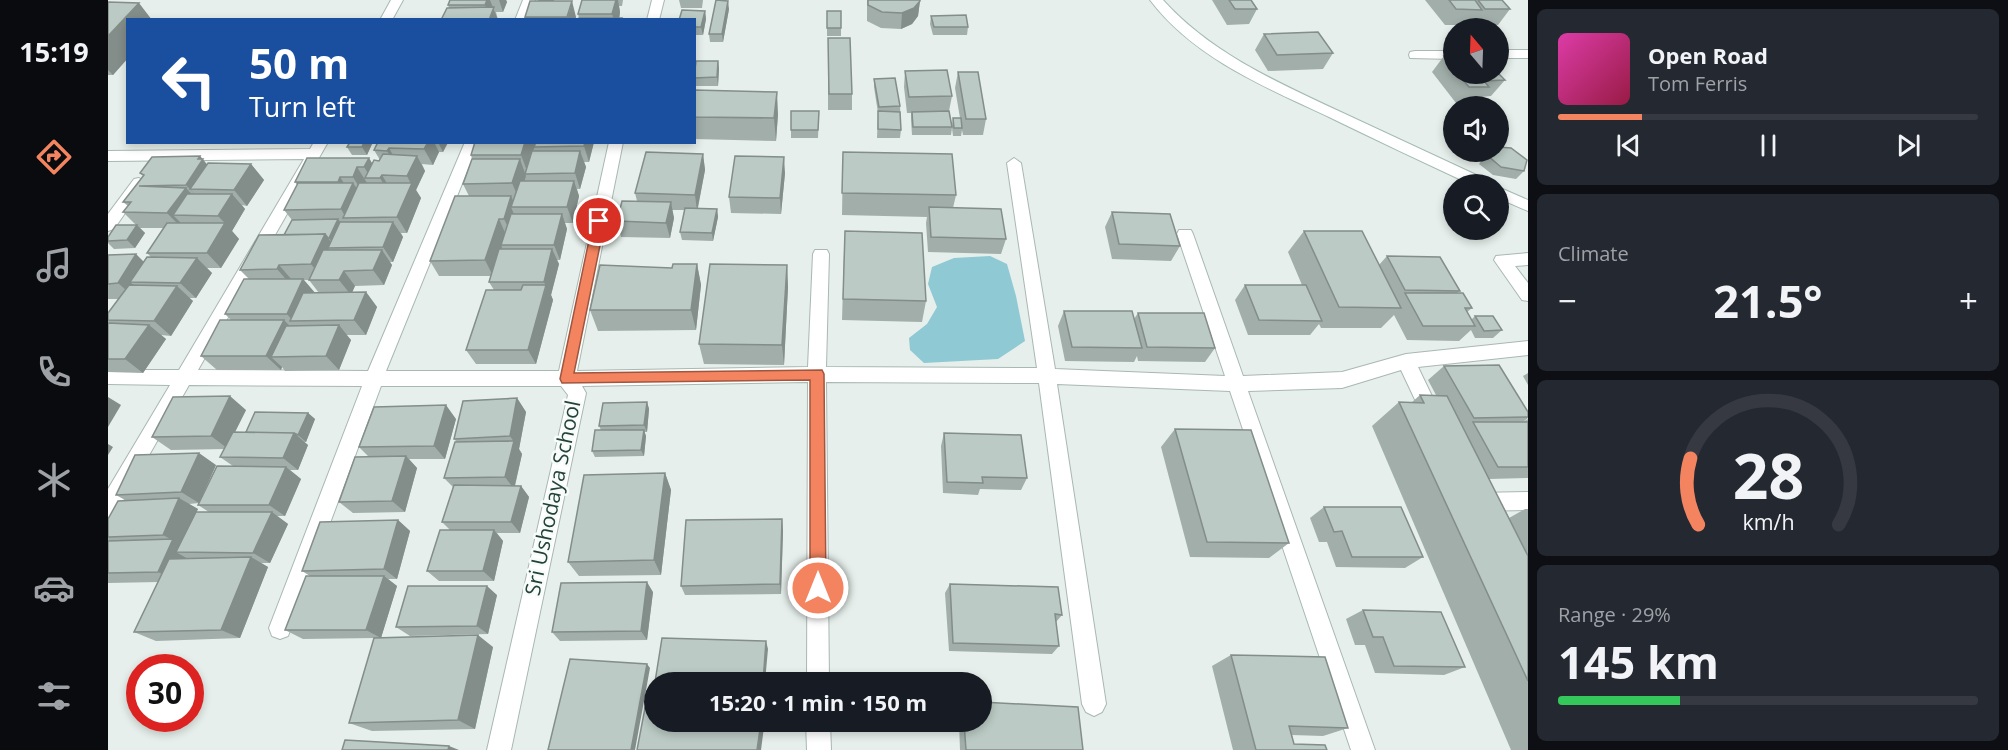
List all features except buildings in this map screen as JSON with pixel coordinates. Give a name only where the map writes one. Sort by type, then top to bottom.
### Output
[{"type":"street","points":[[387,18],[397,0]]},
{"type":"street","points":[[522,18],[529,0]]},
{"type":"street","points":[[654,18],[658,0]]},
{"type":"street","points":[[1156,0],[1205,46],[1236,65],[1278,88],[1461,174]]},
{"type":"street","points":[[1509,54],[1528,54]]},
{"type":"street","points":[[1415,55],[1443,55]]},
{"type":"street","points":[[280,628],[374,379],[471,144]]},
{"type":"street","name":"Sri Ushodaya School","points":[[499,750],[577,393],[566,379],[616,144]]},
{"type":"street","points":[[108,156],[158,156],[318,148]]},
{"type":"street","points":[[108,508],[318,148]]},
{"type":"street","points":[[108,225],[158,156]]},
{"type":"street","points":[[1014,163],[1094,704]]},
{"type":"street","points":[[1509,197],[1528,206]]},
{"type":"street","points":[[1185,234],[1363,750]]},
{"type":"street","points":[[818,672],[817,374],[821,254]]},
{"type":"street","points":[[1528,260],[1502,260],[1528,295]]},
{"type":"street","points":[[108,377],[566,379],[817,374],[1047,376],[1235,384],[1342,381],[1406,361],[1528,348]]},
{"type":"street","points":[[1406,361],[1440,431]]},
{"type":"street","points":[[1484,523],[1472,497],[1528,501]]},
{"type":"street","points":[[818,732],[819,750]]},
{"type":"water","points":[[990,256],[1007,264],[1025,341],[998,359],[924,363],[910,350],[909,338],[927,324],[937,307],[928,284],[932,267],[954,258]]},
{"type":"route","points":[[599,221],[566,379],[817,374],[818,588]]}]
